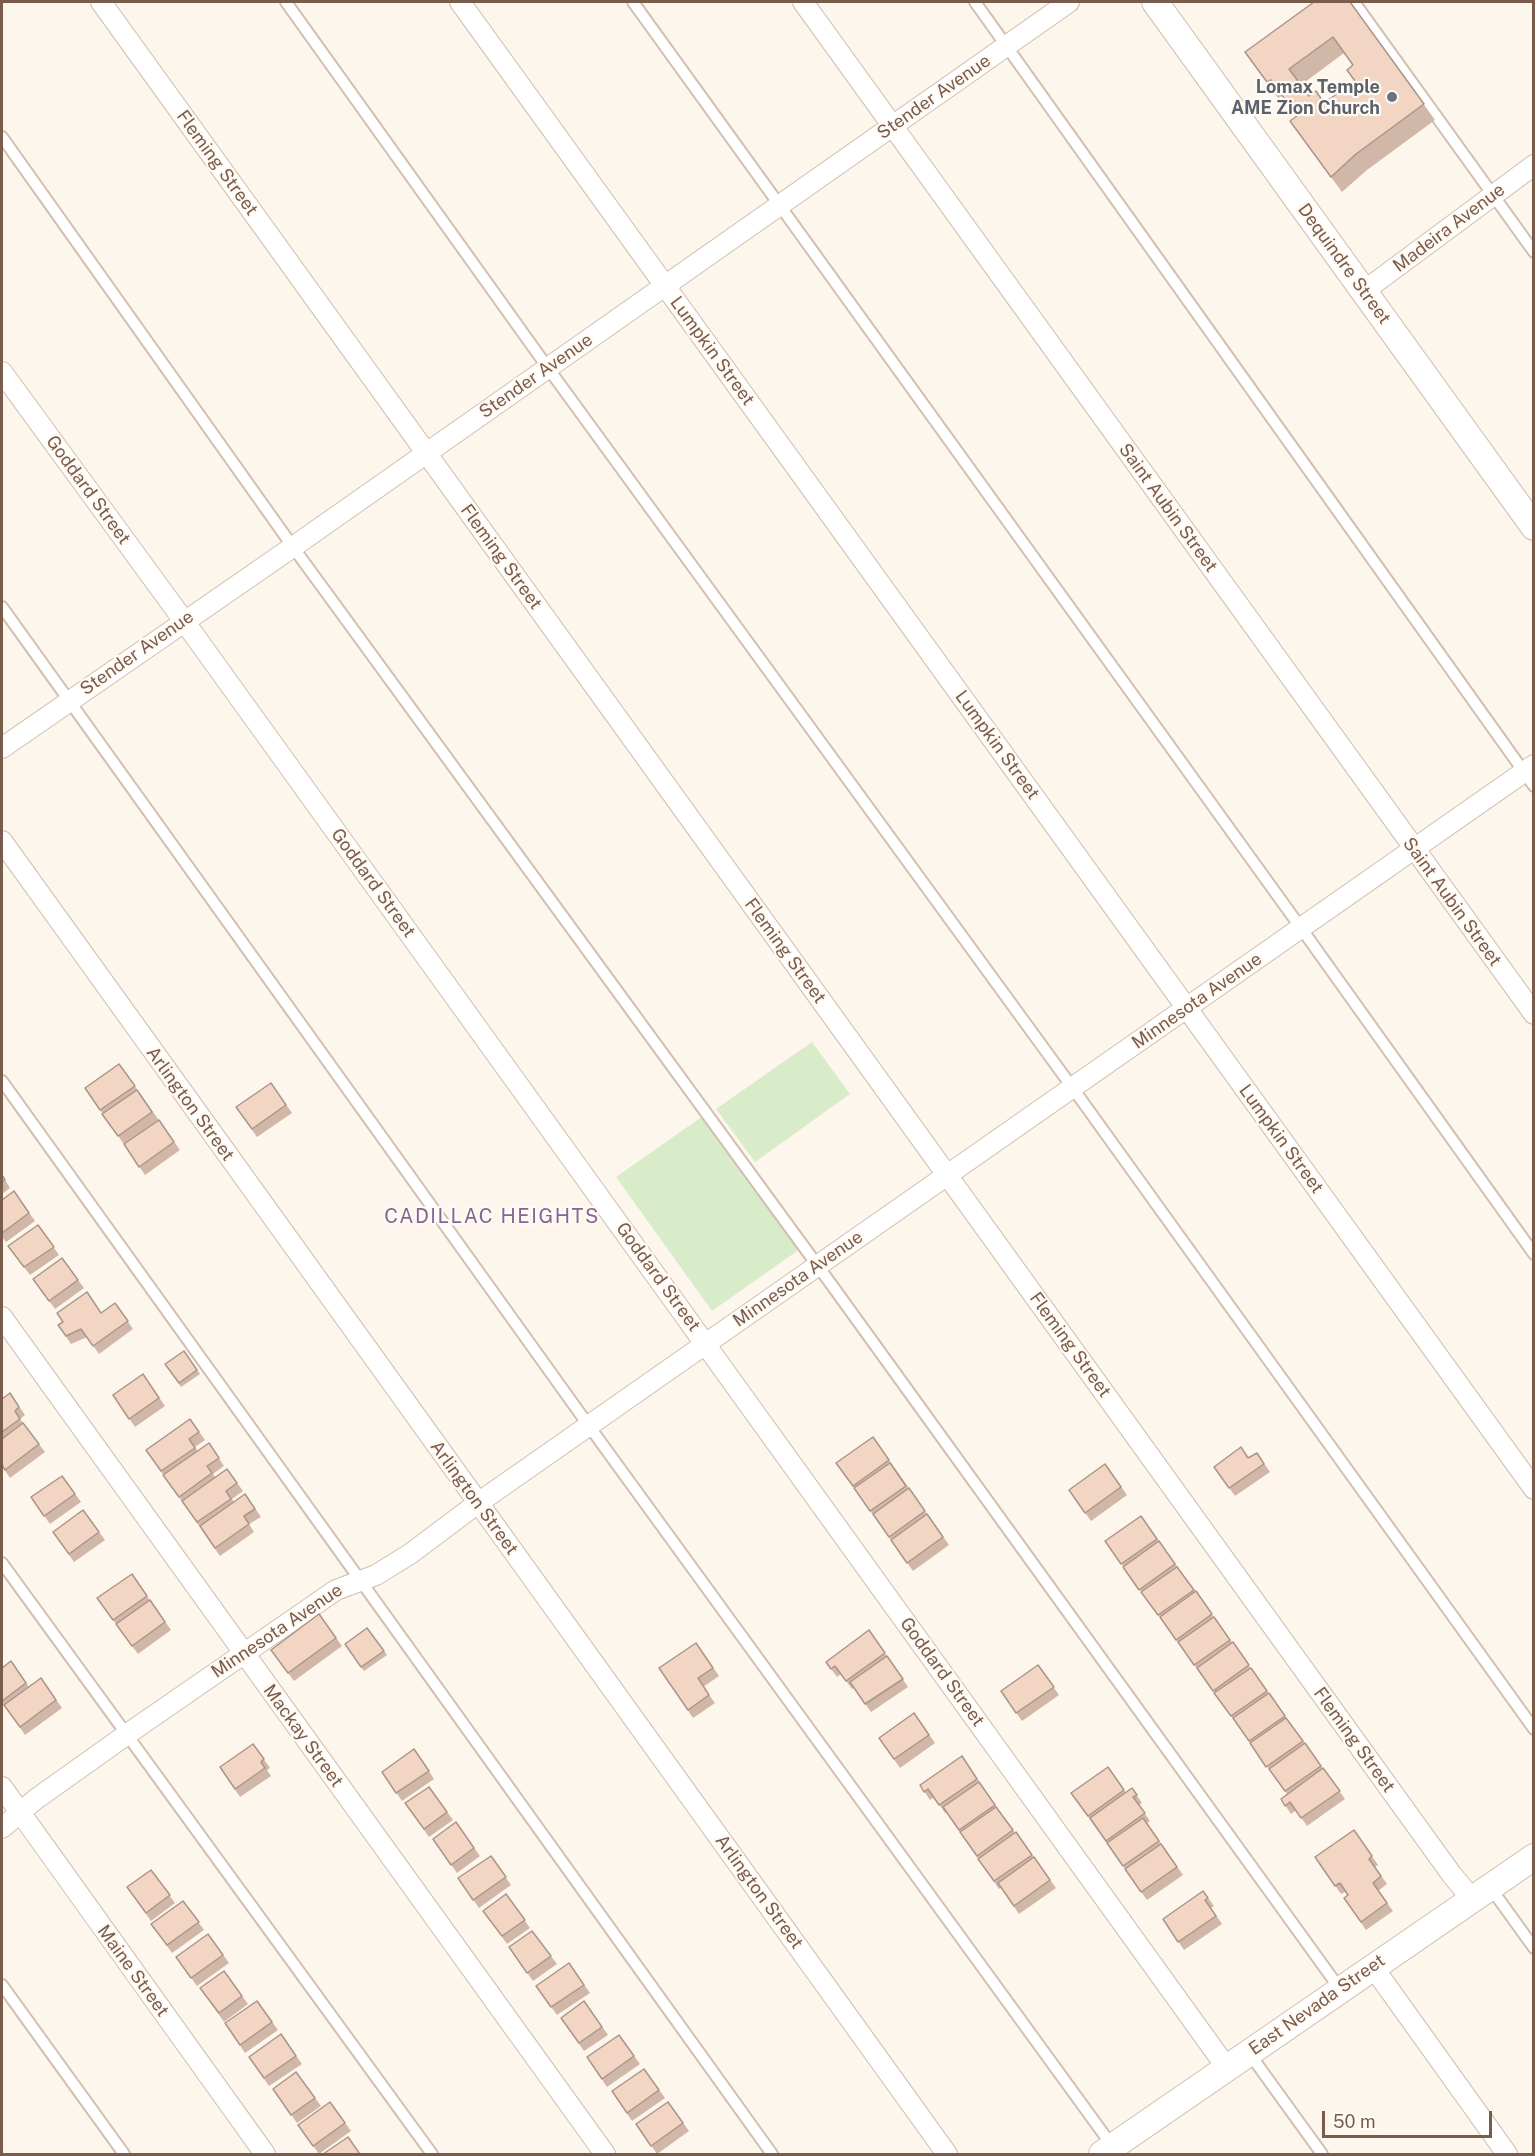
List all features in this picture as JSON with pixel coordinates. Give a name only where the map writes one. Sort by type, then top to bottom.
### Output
[{"type":"street","name":"Fleming Street","points":[[101,2],[1452,1875],[1481,1893]]},
{"type":"street","name":"Lumpkin Street","points":[[460,2],[1533,1489]]},
{"type":"street","name":"Saint Aubin Street","points":[[802,2],[1533,1014]]},
{"type":"street","name":"Stender Avenue","points":[[2,748],[293,547],[1070,2]]},
{"type":"street","name":"Dequindre Street","points":[[1155,2],[1533,526]]},
{"type":"street","name":"Madeira Avenue","points":[[1364,291],[1533,165]]},
{"type":"street","name":"Goddard Street","points":[[2,372],[1227,2068]]},
{"type":"street","name":"Minnesota Avenue","points":[[2,1828],[126,1735],[243,1653],[336,1590],[376,1575],[410,1554],[478,1503],[1414,849],[1530,774]]},
{"type":"street","name":"Arlington Street","points":[[2,842],[948,2154]]},
{"type":"street","name":"Mackay Street","points":[[2,1317],[605,2154]]},
{"type":"street","name":"Maine Street","points":[[2,1787],[265,2154]]},
{"type":"street","name":"East Nevada Street","points":[[1115,2150],[1249,2052],[1533,1857]]},
{"type":"street","points":[[1373,1967],[1507,2154]]},
{"type":"lane","points":[[286,2],[548,368],[1072,1088],[1533,1729]]},
{"type":"lane","points":[[633,2],[1301,928],[1533,1254]]},
{"type":"lane","points":[[975,2],[1530,774]]},
{"type":"lane","points":[[1354,2],[1533,252]]},
{"type":"lane","points":[[2,137],[293,547],[818,1265],[1340,1990]]},
{"type":"lane","points":[[2,607],[589,1426],[1115,2150]]},
{"type":"lane","points":[[2,1081],[772,2154]]},
{"type":"lane","points":[[2,1563],[432,2154]]},
{"type":"lane","points":[[1481,1893],[1533,1948]]},
{"type":"lane","points":[[2,1985],[124,2154]]},
{"type":"lane","points":[[1249,2052],[1322,2154]]},
{"type":"green space","points":[[812,1042],[850,1094],[755,1162],[716,1109]]},
{"type":"green space","points":[[703,1116],[800,1249],[712,1311],[616,1177]]},
{"type":"building","name":"Lomax Temple AME Zion Church","points":[[1314,2],[1350,2],[1424,104],[1356,154],[1331,177],[1290,121],[1297,116],[1271,80],[1267,82],[1245,52]],"holes":[[[1333,37],[1353,65],[1347,70],[1355,81],[1324,103],[1316,91],[1309,96],[1289,69]]]},
{"type":"building","points":[[119,1064],[135,1086],[100,1110],[85,1088]]},
{"type":"building","points":[[271,1083],[286,1105],[252,1129],[236,1107]]},
{"type":"building","points":[[137,1090],[152,1112],[118,1136],[102,1114]]},
{"type":"building","points":[[159,1120],[174,1142],[139,1167],[124,1144]]},
{"type":"building","points":[[14,1191],[29,1213],[2,1233],[2,1200]]},
{"type":"building","points":[[38,1225],[54,1247],[24,1267],[8,1246]]},
{"type":"building","points":[[62,1258],[78,1280],[49,1301],[33,1279]]},
{"type":"building","points":[[87,1292],[101,1313],[115,1303],[128,1321],[93,1346],[81,1329],[66,1336],[58,1325],[63,1322],[57,1313]]},
{"type":"building","points":[[184,1351],[197,1370],[179,1383],[165,1364]]},
{"type":"building","points":[[143,1374],[159,1398],[129,1419],[113,1395]]},
{"type":"building","points":[[10,1393],[19,1407],[15,1411],[20,1419],[2,1432],[2,1399]]},
{"type":"building","points":[[190,1419],[199,1432],[189,1439],[195,1448],[161,1471],[146,1450]]},
{"type":"building","points":[[23,1423],[39,1444],[5,1470],[2,1465],[2,1439]]},
{"type":"building","points":[[873,1437],[889,1460],[853,1486],[836,1463]]},
{"type":"building","points":[[209,1443],[219,1458],[207,1466],[212,1473],[179,1497],[163,1475]]},
{"type":"building","points":[[1241,1447],[1248,1458],[1257,1453],[1264,1464],[1229,1488],[1214,1467]]},
{"type":"building","points":[[890,1463],[906,1486],[870,1511],[854,1488]]},
{"type":"building","points":[[1105,1464],[1121,1487],[1085,1513],[1069,1490]]},
{"type":"building","points":[[227,1469],[237,1483],[226,1491],[231,1499],[197,1522],[182,1501]]},
{"type":"building","points":[[62,1476],[75,1494],[44,1516],[31,1497]]},
{"type":"building","points":[[909,1488],[925,1511],[889,1537],[873,1514]]},
{"type":"building","points":[[245,1494],[255,1509],[244,1516],[249,1524],[215,1548],[200,1526]]},
{"type":"building","points":[[83,1510],[99,1532],[69,1554],[53,1532]]},
{"type":"building","points":[[927,1514],[943,1537],[907,1563],[891,1540]]},
{"type":"building","points":[[1141,1516],[1157,1539],[1121,1564],[1105,1541]]},
{"type":"building","points":[[1159,1541],[1175,1564],[1139,1590],[1123,1567]]},
{"type":"building","points":[[1177,1567],[1194,1590],[1158,1615],[1141,1592]]},
{"type":"building","points":[[132,1574],[147,1596],[113,1620],[97,1598]]},
{"type":"building","points":[[1196,1591],[1212,1614],[1176,1640],[1160,1617]]},
{"type":"building","points":[[150,1600],[165,1622],[132,1646],[116,1624]]},
{"type":"building","points":[[319,1614],[336,1638],[288,1673],[271,1650]]},
{"type":"building","points":[[1214,1617],[1230,1640],[1194,1665],[1178,1642]]},
{"type":"building","points":[[367,1628],[384,1651],[361,1667],[345,1644]]},
{"type":"building","points":[[869,1630],[885,1653],[846,1681],[835,1666],[831,1669],[826,1662]]},
{"type":"building","points":[[1233,1642],[1249,1665],[1213,1691],[1197,1668]]},
{"type":"building","points":[[696,1643],[713,1668],[698,1678],[709,1695],[688,1710],[659,1668]]},
{"type":"building","points":[[887,1656],[903,1679],[865,1704],[850,1682]]},
{"type":"building","points":[[11,1661],[26,1683],[2,1701],[2,1668]]},
{"type":"building","points":[[1038,1665],[1054,1687],[1016,1713],[1001,1691]]},
{"type":"building","points":[[1251,1668],[1267,1691],[1231,1716],[1214,1693]]},
{"type":"building","points":[[41,1678],[56,1700],[20,1727],[4,1705]]},
{"type":"building","points":[[1269,1693],[1285,1716],[1249,1741],[1233,1718]]},
{"type":"building","points":[[914,1713],[929,1735],[894,1759],[879,1738]]},
{"type":"building","points":[[1286,1718],[1303,1741],[1266,1767],[1250,1743]]},
{"type":"building","points":[[1305,1743],[1321,1766],[1285,1791],[1269,1769]]},
{"type":"building","points":[[253,1744],[264,1759],[261,1762],[265,1768],[235,1789],[220,1767]]},
{"type":"building","points":[[414,1749],[429,1771],[396,1793],[382,1772]]},
{"type":"building","points":[[962,1756],[977,1779],[939,1805],[928,1789],[924,1792],[920,1785]]},
{"type":"building","points":[[1108,1767],[1124,1790],[1088,1816],[1071,1793]]},
{"type":"building","points":[[1323,1768],[1340,1791],[1301,1818],[1290,1802],[1285,1806],[1281,1799]]},
{"type":"building","points":[[979,1782],[995,1805],[959,1830],[943,1807]]},
{"type":"building","points":[[429,1787],[447,1812],[424,1829],[405,1803]]},
{"type":"building","points":[[1132,1788],[1137,1795],[1133,1797],[1145,1813],[1106,1841],[1090,1818]]},
{"type":"building","points":[[996,1807],[1013,1830],[977,1856],[960,1832]]},
{"type":"building","points":[[1143,1818],[1159,1841],[1123,1866],[1107,1843]]},
{"type":"building","points":[[456,1822],[474,1848],[451,1865],[433,1839]]},
{"type":"building","points":[[1354,1830],[1372,1856],[1369,1859],[1381,1876],[1373,1883],[1387,1903],[1361,1922],[1344,1898],[1348,1895],[1340,1883],[1335,1886],[1315,1857]]},
{"type":"building","points":[[1016,1832],[1032,1855],[994,1881],[978,1859]]},
{"type":"building","points":[[1161,1844],[1177,1867],[1141,1892],[1125,1869]]},
{"type":"building","points":[[491,1856],[506,1877],[473,1900],[458,1878]]},
{"type":"building","points":[[1034,1857],[1050,1880],[1014,1906],[998,1883]]},
{"type":"building","points":[[151,1870],[170,1895],[146,1913],[127,1887]]},
{"type":"building","points":[[1203,1891],[1208,1898],[1205,1900],[1216,1916],[1178,1942],[1163,1919]]},
{"type":"building","points":[[506,1894],[525,1920],[502,1936],[483,1911]]},
{"type":"building","points":[[183,1901],[199,1922],[167,1945],[151,1924]]},
{"type":"building","points":[[532,1931],[551,1956],[527,1973],[509,1947]]},
{"type":"building","points":[[208,1934],[223,1955],[191,1978],[176,1957]]},
{"type":"building","points":[[569,1963],[584,1985],[551,2007],[536,1986]]},
{"type":"building","points":[[224,1971],[242,1996],[219,2013],[200,1988]]},
{"type":"building","points":[[257,2001],[272,2022],[240,2045],[225,2023]]},
{"type":"building","points":[[584,2001],[602,2027],[579,2043],[561,2018]]},
{"type":"building","points":[[281,2034],[296,2056],[264,2078],[249,2057]]},
{"type":"building","points":[[619,2035],[634,2056],[602,2079],[587,2057]]},
{"type":"building","points":[[644,2069],[659,2090],[627,2113],[612,2091]]},
{"type":"building","points":[[296,2072],[315,2098],[291,2115],[273,2089]]},
{"type":"building","points":[[330,2102],[345,2123],[313,2146],[298,2125]]},
{"type":"building","points":[[668,2102],[683,2123],[651,2146],[636,2124]]},
{"type":"building","points":[[348,2137],[360,2154],[323,2154]]},
{"type":"place","name":"Lomax Temple AME Zion Church","points":[[1392,97]]},
{"type":"district","name":"CADILLAC HEIGHTS","points":[[492,1217]]}]
